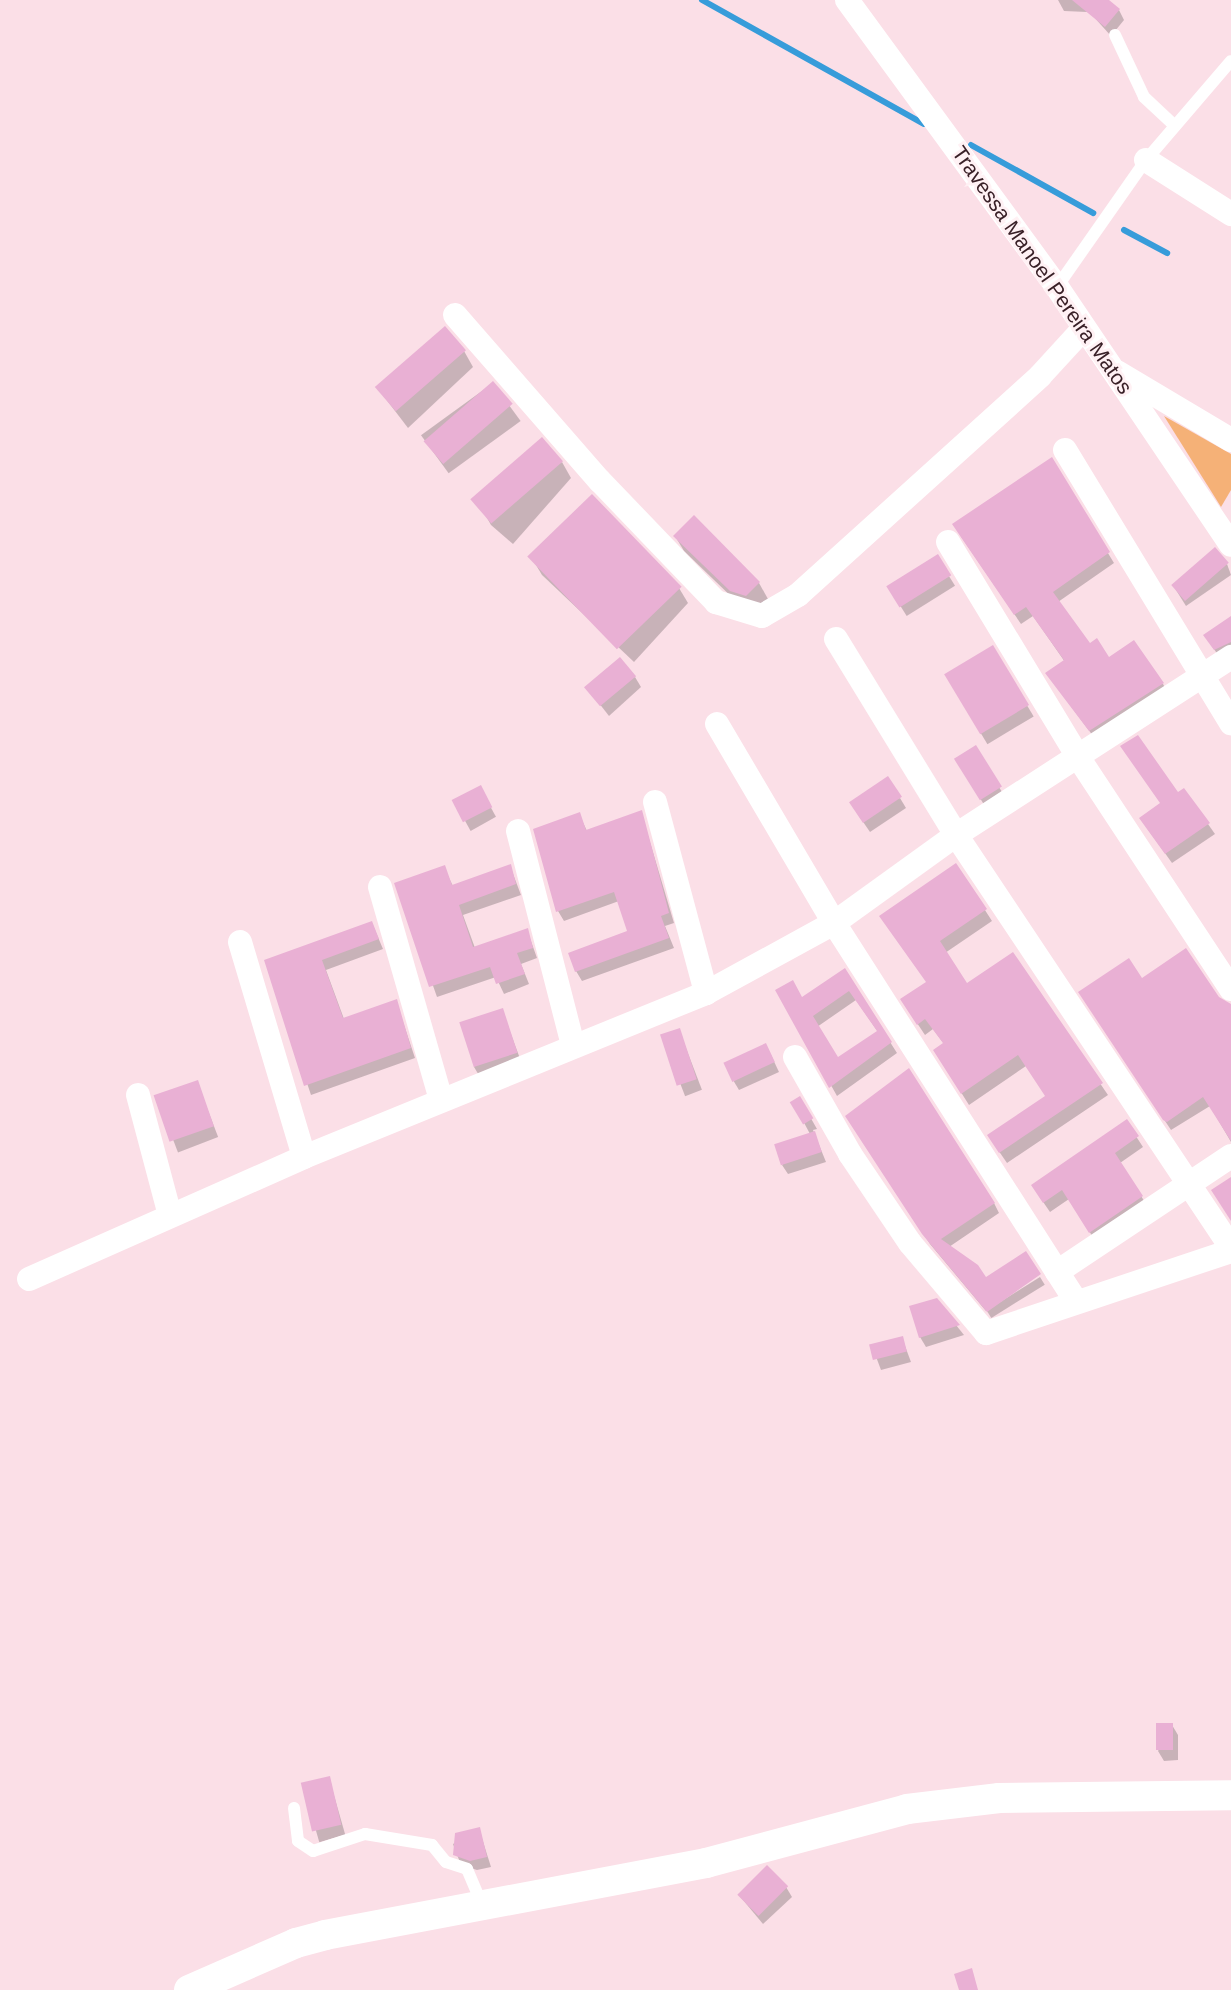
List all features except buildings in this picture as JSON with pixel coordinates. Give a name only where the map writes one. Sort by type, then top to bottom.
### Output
[{"type":"street","name":"Travessa Manoel Pereira Matos","points":[[847,0],[1057,287],[1111,369],[1228,531]]},
{"type":"street","points":[[1146,160],[1231,214]]},
{"type":"street","points":[[455,315],[600,481],[716,602],[762,616],[818,578],[1040,376],[1084,328]]},
{"type":"street","points":[[1111,369],[1231,440]]},
{"type":"street","points":[[1065,450],[1231,723]]},
{"type":"street","points":[[947,542],[1078,757],[1231,989]]},
{"type":"street","points":[[795,1057],[850,1154],[910,1243],[986,1333],[1075,1300],[1231,1250],[956,835],[836,639]]},
{"type":"street","points":[[29,1279],[304,1157],[706,993],[834,923],[956,835],[1231,657]]},
{"type":"street","points":[[717,724],[834,923],[1075,1300]]},
{"type":"street","points":[[655,802],[706,993]]},
{"type":"street","points":[[518,831],[573,1045]]},
{"type":"street","points":[[380,887],[442,1100]]},
{"type":"street","points":[[240,942],[304,1157]]},
{"type":"street","points":[[138,1095],[170,1215]]},
{"type":"street","points":[[1058,1272],[1231,1156]]},
{"type":"street","points":[[189,1990],[296,1943],[706,1863],[906,1809],[999,1798],[1231,1794]]},
{"type":"lane","points":[[1115,35],[1144,97],[1175,126]]},
{"type":"lane","points":[[1057,287],[1146,160],[1231,61]]},
{"type":"lane","points":[[294,1808],[298,1841],[313,1851],[365,1834],[432,1845],[446,1862],[467,1869],[483,1908]]},
{"type":"shaded area","points":[[1164,416],[1231,454],[1231,490],[1221,507]]},
{"type":"waterway","points":[[702,0],[924,124]]},
{"type":"waterway","points":[[971,145],[1093,213]]},
{"type":"waterway","points":[[1124,230],[1167,253]]}]
